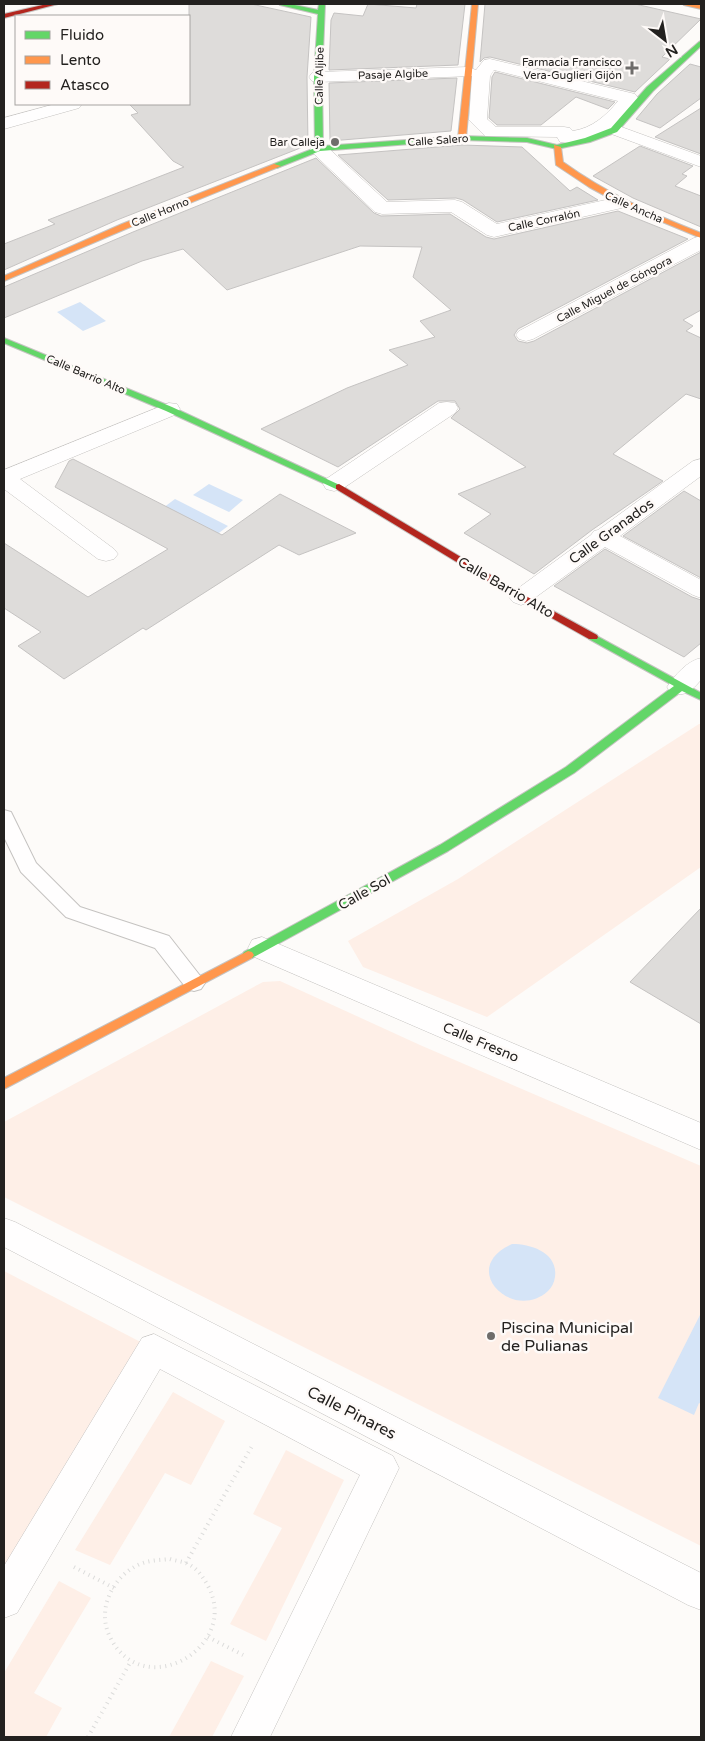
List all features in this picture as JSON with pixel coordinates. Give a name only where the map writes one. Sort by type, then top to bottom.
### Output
[{"type":"street","points":[[282,4],[321,8]]},
{"type":"street","points":[[462,138],[475,4]]},
{"type":"street","points":[[686,4],[701,7]]},
{"type":"street","points":[[4,16],[46,5]]},
{"type":"street","name":"Calle Aljibe","points":[[319,149],[318,77],[321,8]]},
{"type":"street","points":[[557,147],[588,140],[614,130],[650,89],[701,43]]},
{"type":"street","points":[[490,64],[629,98],[619,113],[605,127],[586,136],[566,138],[564,132],[491,132],[478,120],[481,75],[490,64]]},
{"type":"street","name":"Pasaje Algibe","points":[[318,77],[468,72]]},
{"type":"street","points":[[4,124],[70,105]]},
{"type":"street","points":[[614,130],[701,162]]},
{"type":"street","name":"Calle Salero","points":[[319,149],[462,138],[527,140],[557,147]]},
{"type":"street","name":"Calle Ancha","points":[[557,147],[559,163],[579,179],[619,203],[701,236]]},
{"type":"street","name":"Calle Corralón","points":[[319,149],[382,208],[455,206],[494,231],[619,203]]},
{"type":"street","name":"Calle Horno","points":[[4,279],[125,226],[319,149]]},
{"type":"street","name":"Calle Miguel de Góngora","points":[[526,335],[701,242]]},
{"type":"street","name":"Calle Barrio Alto","points":[[4,340],[169,409],[334,484],[521,596],[691,692]]},
{"type":"street","points":[[334,484],[447,408]]},
{"type":"street","points":[[4,478],[169,409]]},
{"type":"street","name":"Calle Granados","points":[[521,596],[701,466]]},
{"type":"street","points":[[4,478],[106,554]]},
{"type":"street","points":[[602,536],[701,590]]},
{"type":"street","name":"Calle Sol","points":[[4,1084],[262,948],[444,848],[691,692],[701,666]]},
{"type":"street","name":"Calle Fresno","points":[[262,948],[701,1137]]},
{"type":"street","name":"Calle Pinares","points":[[4,1232],[701,1592]]},
{"type":"street","points":[[4,1600],[154,1349],[381,1468],[250,1737]]},
{"type":"lane","points":[[4,817],[28,868],[74,912],[162,942],[194,983]]},
{"type":"path","points":[[186,1563],[256,1439]]},
{"type":"path","points":[[154,1560],[186,1563],[201,1573],[210,1586],[216,1603],[214,1620],[208,1637],[197,1652],[182,1662],[165,1667],[147,1667],[131,1661],[117,1651],[109,1637],[105,1620],[106,1603],[114,1588],[124,1575],[138,1565],[154,1560]]},
{"type":"path","points":[[66,1563],[114,1588]]},
{"type":"path","points":[[208,1637],[250,1659]]},
{"type":"path","points":[[88,1737],[131,1661]]},
{"type":"shaded area","points":[[701,724],[701,867],[487,1017],[363,967],[348,941],[458,879]]},
{"type":"shaded area","name":"Piscina Municipal de Pulianas","points":[[280,981],[420,1045],[701,1166],[701,1546],[4,1197],[4,1122],[263,982]]},
{"type":"shaded area","points":[[4,1271],[154,1349],[4,1600]]},
{"type":"shaded area","points":[[173,1392],[225,1421],[191,1485],[165,1473],[110,1565],[75,1550]]},
{"type":"shaded area","points":[[286,1450],[344,1480],[266,1641],[230,1624],[282,1528],[253,1514]]},
{"type":"shaded area","points":[[59,1581],[91,1598],[34,1693],[62,1708],[46,1737],[4,1737],[4,1673]]},
{"type":"shaded area","points":[[211,1661],[244,1676],[212,1737],[169,1737]]},
{"type":"water","points":[[80,302],[106,321],[83,331],[57,312]]},
{"type":"water","points":[[209,484],[243,500],[229,512],[193,495]]},
{"type":"water","points":[[175,499],[228,526],[211,539],[151,517]]},
{"type":"water","points":[[512,1244],[528,1246],[542,1252],[548,1256],[555,1269],[553,1285],[548,1291],[534,1299],[520,1301],[507,1297],[496,1288],[490,1278],[490,1266],[496,1254]]},
{"type":"water","points":[[701,1313],[701,1404],[699,1403],[694,1415],[658,1398]]},
{"type":"building","points":[[189,4],[251,4],[311,17],[307,77],[308,145],[117,220],[4,270],[4,244],[55,224],[48,220],[184,167],[173,161],[131,115],[138,113],[130,105],[190,105]]},
{"type":"building","points":[[368,4],[416,8],[417,4],[465,4],[458,65],[329,70],[331,20],[334,13],[363,16]]},
{"type":"building","points":[[485,4],[635,4],[701,19],[662,57],[670,59],[635,92],[490,57],[484,58],[480,62]]},
{"type":"building","points":[[690,64],[701,67],[701,98],[660,128],[636,119],[657,94]]},
{"type":"building","points":[[495,72],[615,102],[608,109],[576,97],[541,125],[497,125],[489,118],[492,77]]},
{"type":"building","points":[[457,78],[451,131],[330,141],[329,83]]},
{"type":"building","points":[[701,108],[701,154],[655,137]]},
{"type":"building","points":[[462,145],[522,147],[570,191],[577,187],[598,200],[497,222],[463,200],[456,198],[388,200],[338,155]]},
{"type":"building","points":[[640,146],[693,166],[682,174],[687,176],[675,186],[701,196],[701,227],[633,198],[593,176]]},
{"type":"building","points":[[316,158],[374,213],[381,216],[450,214],[486,237],[494,239],[618,211],[688,239],[518,329],[514,335],[518,341],[527,343],[534,341],[701,252],[701,310],[683,320],[693,326],[686,331],[701,338],[701,399],[686,394],[613,454],[663,481],[592,530],[534,574],[464,533],[491,514],[458,494],[526,467],[451,418],[460,409],[455,401],[438,401],[338,467],[261,429],[347,388],[408,365],[389,350],[435,337],[420,321],[451,310],[413,277],[422,247],[360,246],[227,290],[183,249],[142,261],[4,318],[4,287],[133,232]]},
{"type":"building","points":[[73,459],[222,535],[280,494],[356,533],[299,555],[279,545],[146,630],[143,628],[64,679],[18,646],[41,632],[4,608],[4,543],[88,597],[168,549],[55,487],[69,461]]},
{"type":"building","points":[[684,491],[701,501],[701,578],[623,536]]},
{"type":"building","points":[[605,549],[692,597],[701,600],[701,643],[684,657],[554,586]]},
{"type":"building","points":[[701,908],[701,1024],[630,982]]},
{"type":"traffic: fast","points":[[282,4],[320,12]]},
{"type":"traffic: fast","points":[[319,149],[318,77],[322,4]]},
{"type":"traffic: fast","points":[[277,166],[319,149],[462,138],[527,140],[557,147],[587,140],[614,130],[650,89],[701,43]]},
{"type":"traffic: fast","points":[[4,340],[169,409],[339,487]]},
{"type":"traffic: fast","points":[[593,637],[701,697]]},
{"type":"traffic: fast","points":[[248,955],[444,848],[570,770],[680,687]]},
{"type":"traffic: slow","points":[[462,138],[475,4]]},
{"type":"traffic: slow","points":[[686,4],[701,7]]},
{"type":"traffic: slow","points":[[557,147],[559,163],[592,186],[645,213],[701,236]]},
{"type":"traffic: slow","points":[[4,279],[125,226],[277,166]]},
{"type":"traffic: slow","points":[[4,1084],[248,955]]},
{"type":"traffic: jam","points":[[4,16],[55,4]]},
{"type":"traffic: jam","points":[[339,487],[521,597],[593,637]]},
{"type":"place","name":"Farmacia Francisco Vera-Guglieri Gijón","points":[[632,68]]},
{"type":"place","name":"Bar Calleja","points":[[335,142]]},
{"type":"place","name":"Piscina Municipal de Pulianas","points":[[491,1336]]}]
